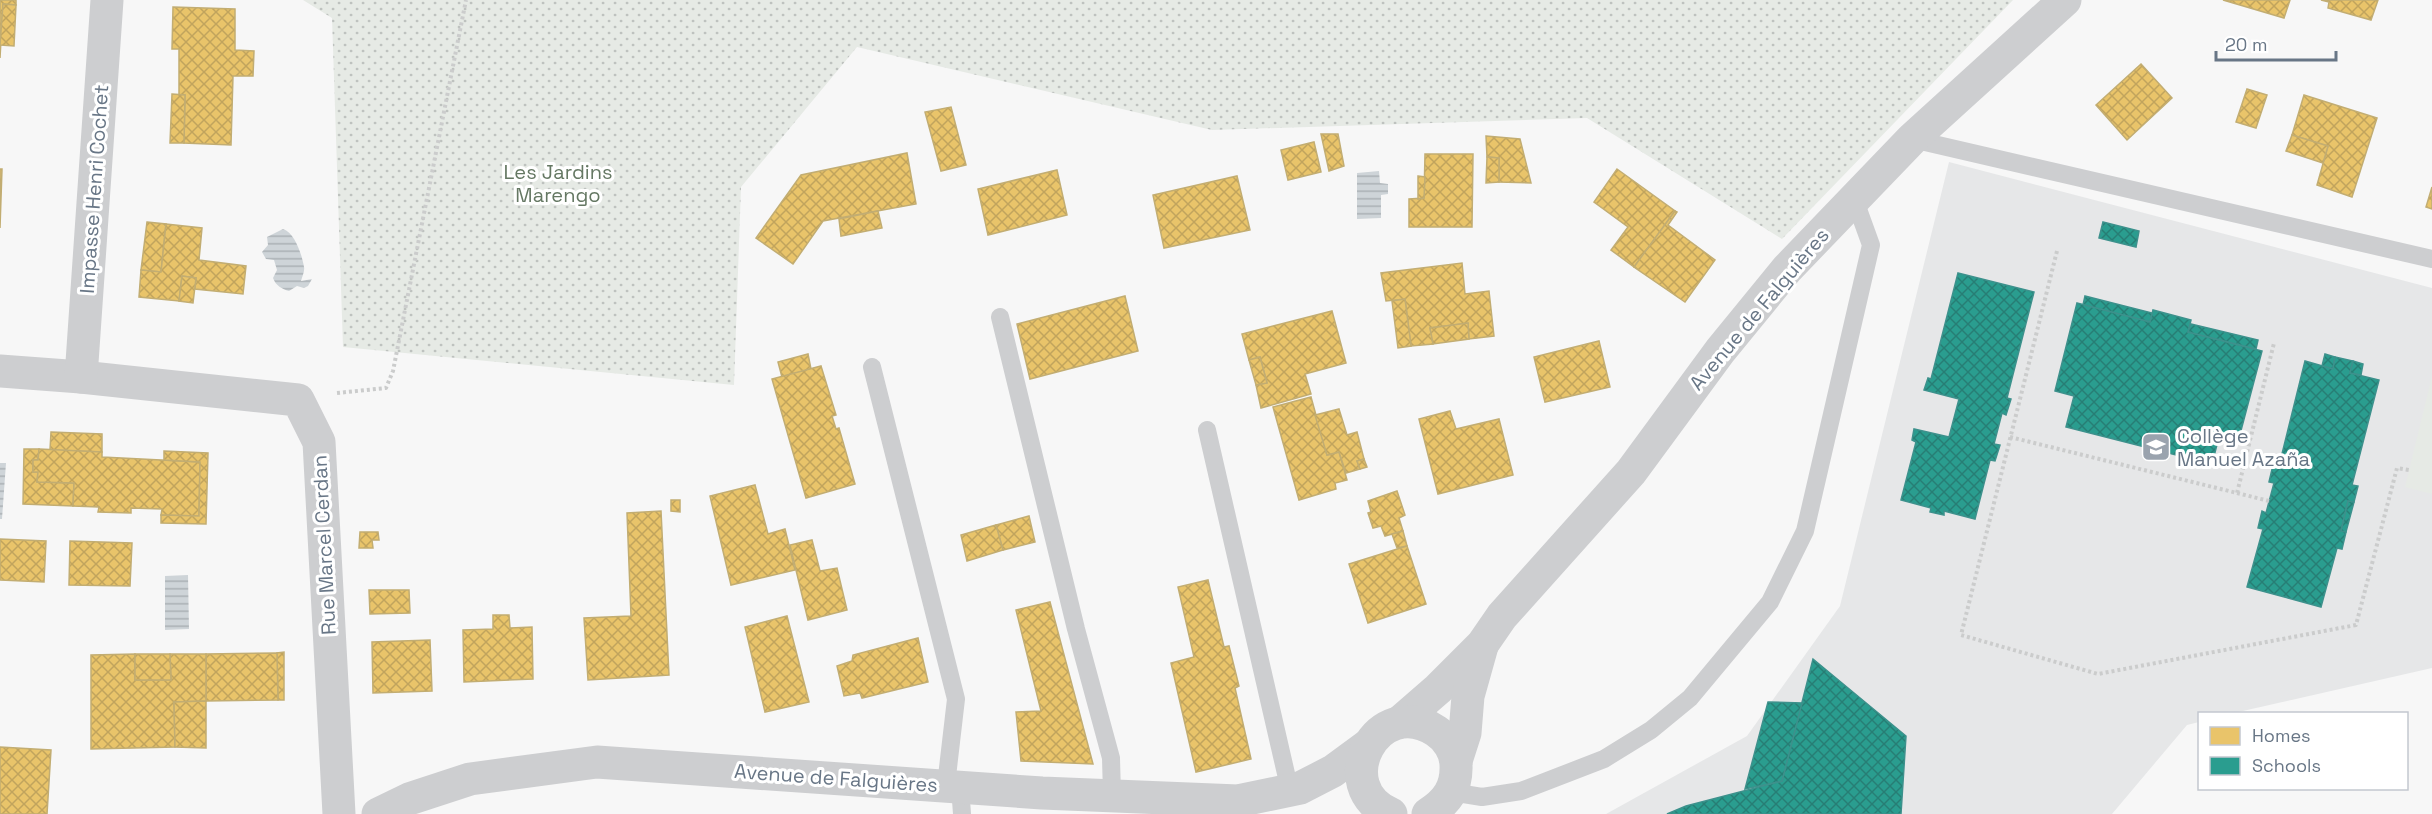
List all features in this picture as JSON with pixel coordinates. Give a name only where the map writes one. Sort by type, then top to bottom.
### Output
[{"type":"street","name":"Impasse Henri Cochet","points":[[81,377],[106,0]]},
{"type":"street","name":"Avenue de Falguières","points":[[1295,790],[1333,771],[1367,746],[1376,735],[1400,722],[1438,689],[1482,645],[1502,616],[1631,472],[1720,351],[1786,269],[1911,139],[2065,0]]},
{"type":"street","points":[[0,371],[81,377],[298,400]]},
{"type":"street","name":"Rue Marcel Cerdan","points":[[298,400],[319,442],[339,814]]},
{"type":"street","name":"Avenue de Falguières","points":[[1443,797],[1465,733],[1468,696],[1482,645]]},
{"type":"street","points":[[1400,722],[1415,722],[1430,727],[1442,735],[1451,747],[1443,797]]},
{"type":"street","points":[[1367,746],[1362,759],[1361,774],[1364,788],[1383,810]]},
{"type":"street","name":"Avenue de Falguières","points":[[378,814],[409,799],[470,779],[597,762],[956,795],[1112,795],[1238,801],[1295,790],[1358,794],[1383,810]]},
{"type":"lane","points":[[1911,139],[2432,259]]},
{"type":"lane","points":[[1443,797],[1482,797],[1521,791],[1613,753],[1651,730],[1690,698],[1770,602],[1805,531],[1871,245],[1854,198]]},
{"type":"lane","points":[[1000,317],[1076,629],[1111,758],[1112,795]]},
{"type":"lane","points":[[872,367],[956,699],[956,795]]},
{"type":"lane","points":[[1207,430],[1295,790]]},
{"type":"path","points":[[298,400],[354,390],[367,391],[386,388],[390,380],[466,0]]},
{"type":"path","points":[[2057,251],[1961,635],[2098,674],[2356,625],[2397,468],[2409,470]]},
{"type":"path","points":[[2237,493],[2274,343]]},
{"type":"path","points":[[2010,437],[2269,501]]},
{"type":"shaded area","name":"Collège Manuel Azaña","points":[[1949,162],[2432,288],[2432,668],[2238,712],[2198,712],[2198,722],[2187,725],[2112,814],[1606,814],[1747,736],[1840,606]]},
{"type":"shaded area","points":[[1379,171],[1380,183],[1388,184],[1388,194],[1381,195],[1381,218],[1357,219],[1357,173]]},
{"type":"shaded area","points":[[283,229],[291,235],[300,251],[304,269],[301,281],[312,279],[304,288],[297,286],[289,291],[278,285],[273,278],[277,270],[274,260],[266,259],[262,252],[268,245],[267,237]]},
{"type":"shaded area","points":[[0,463],[6,463],[2,519],[0,519]]},
{"type":"shaded area","points":[[188,575],[189,629],[165,630],[165,576]]},
{"type":"green space","name":"Les Jardins Marengo","points":[[303,0],[2013,0],[1782,239],[1587,118],[1212,130],[857,47],[741,187],[734,385],[343,347],[332,18]]},
{"type":"green space","points":[[2432,376],[2432,494],[2405,487]]},
{"type":"building: Homes","points":[[0,0],[16,0],[16,5],[3,4],[0,58]]},
{"type":"building: Homes","points":[[2223,0],[2290,0],[2284,18]]},
{"type":"building: Homes","points":[[2321,0],[2378,0],[2371,20],[2328,8],[2329,2]]},
{"type":"building: Homes","points":[[3,4],[16,5],[14,46],[0,45]]},
{"type":"building: Homes","points":[[173,7],[235,9],[235,50],[254,51],[253,76],[233,76],[231,145],[184,143],[185,95],[179,95],[179,49],[172,49]]},
{"type":"building: Homes","points":[[2141,64],[2172,98],[2127,140],[2096,105]]},
{"type":"building: Homes","points":[[2247,89],[2267,95],[2256,128],[2236,122]]},
{"type":"building: Homes","points":[[172,94],[185,95],[184,143],[170,143]]},
{"type":"building: Homes","points":[[2304,95],[2377,118],[2352,197],[2317,185],[2328,146],[2292,135]]},
{"type":"building: Homes","points":[[951,107],[966,165],[941,171],[925,112]]},
{"type":"building: Homes","points":[[1321,134],[1338,134],[1344,166],[1329,171]]},
{"type":"building: Homes","points":[[2292,135],[2328,146],[2323,163],[2286,151]]},
{"type":"building: Homes","points":[[1486,136],[1520,139],[1531,183],[1499,182],[1499,158],[1487,157]]},
{"type":"building: Homes","points":[[1314,142],[1321,172],[1288,180],[1281,150]]},
{"type":"building: Homes","points":[[907,153],[916,204],[823,221],[793,264],[756,238],[801,175]]},
{"type":"building: Homes","points":[[1425,154],[1473,154],[1472,227],[1409,227],[1409,199],[1424,198]]},
{"type":"building: Homes","points":[[1487,157],[1499,158],[1499,182],[1486,183]]},
{"type":"building: Homes","points":[[0,169],[2,169],[0,228]]},
{"type":"building: Homes","points":[[1617,169],[1675,211],[1634,267],[1611,250],[1628,227],[1594,202]]},
{"type":"building: Homes","points":[[1057,170],[1067,215],[988,235],[978,189]]},
{"type":"building: Homes","points":[[1237,176],[1250,230],[1164,248],[1153,195]]},
{"type":"building: Homes","points":[[1418,176],[1425,177],[1424,198],[1418,199]]},
{"type":"building: Homes","points":[[2432,187],[2432,209],[2426,207]]},
{"type":"building: Homes","points":[[878,211],[882,228],[841,236],[839,219]]},
{"type":"building: Homes","points":[[1675,211],[1677,212],[1668,225],[1715,260],[1685,302],[1634,267]]},
{"type":"building: Homes","points":[[147,222],[166,224],[161,272],[141,270]]},
{"type":"building: Homes","points":[[166,224],[202,228],[199,260],[246,266],[243,294],[195,289],[196,278],[182,276],[179,301],[139,297],[141,270],[161,272]]},
{"type":"building: Homes","points":[[1462,263],[1465,294],[1489,291],[1494,336],[1469,339],[1468,323],[1430,328],[1433,344],[1411,346],[1405,299],[1386,301],[1381,273]]},
{"type":"building: Homes","points":[[182,276],[196,278],[193,303],[179,301]]},
{"type":"building: Homes","points":[[1125,296],[1138,351],[1030,379],[1017,324]]},
{"type":"building: Homes","points":[[1405,299],[1411,346],[1398,348],[1392,301]]},
{"type":"building: Homes","points":[[1332,311],[1346,363],[1305,374],[1311,394],[1261,408],[1256,385],[1267,383],[1260,357],[1249,360],[1242,334]]},
{"type":"building: Homes","points":[[1468,323],[1469,339],[1433,344],[1430,328]]},
{"type":"building: Homes","points":[[1599,341],[1610,387],[1545,402],[1534,357]]},
{"type":"building: Homes","points":[[808,354],[811,369],[782,377],[778,362]]},
{"type":"building: Homes","points":[[1260,357],[1267,383],[1256,385],[1249,360]]},
{"type":"building: Homes","points":[[821,366],[836,415],[832,416],[836,429],[839,428],[855,484],[806,498],[772,379]]},
{"type":"building: Homes","points":[[1311,397],[1327,455],[1339,452],[1347,480],[1335,483],[1336,489],[1299,500],[1273,407]]},
{"type":"building: Homes","points":[[1339,409],[1347,435],[1357,432],[1364,459],[1357,461],[1360,469],[1346,473],[1339,452],[1327,455],[1315,415]]},
{"type":"building: Homes","points":[[1450,411],[1456,429],[1499,419],[1513,475],[1438,494],[1419,419]]},
{"type":"building: Homes","points":[[51,432],[102,434],[102,452],[50,450]]},
{"type":"building: Homes","points":[[24,449],[39,449],[38,460],[33,460],[33,472],[38,472],[37,482],[74,483],[73,506],[23,504]]},
{"type":"building: Homes","points":[[39,449],[102,452],[102,457],[200,462],[199,516],[161,515],[162,509],[131,508],[131,513],[98,512],[99,507],[73,506],[74,483],[37,482],[38,472],[33,472],[33,460],[38,460]]},
{"type":"building: Homes","points":[[164,451],[208,453],[206,524],[161,523],[161,515],[199,516],[200,462],[164,460]]},
{"type":"building: Homes","points":[[1364,459],[1367,467],[1360,469],[1357,461]]},
{"type":"building: Homes","points":[[755,485],[768,534],[785,529],[795,570],[731,585],[710,496]]},
{"type":"building: Homes","points":[[1397,491],[1405,515],[1399,518],[1403,531],[1385,536],[1381,526],[1373,528],[1368,513],[1371,512],[1368,501]]},
{"type":"building: Homes","points":[[671,500],[680,500],[680,512],[671,511]]},
{"type":"building: Homes","points":[[661,511],[669,675],[588,680],[584,618],[631,616],[627,513]]},
{"type":"building: Homes","points":[[1029,516],[1035,542],[1003,550],[996,525]]},
{"type":"building: Homes","points":[[996,525],[1003,550],[967,561],[961,535]]},
{"type":"building: Homes","points":[[1403,531],[1407,546],[1397,548],[1392,534]]},
{"type":"building: Homes","points":[[360,532],[378,532],[379,540],[372,540],[373,548],[359,548]]},
{"type":"building: Homes","points":[[0,539],[46,541],[44,582],[0,580]]},
{"type":"building: Homes","points":[[812,540],[820,571],[837,568],[847,610],[808,620],[790,545]]},
{"type":"building: Homes","points":[[70,541],[132,543],[130,586],[69,585]]},
{"type":"building: Homes","points":[[1407,546],[1426,604],[1368,623],[1349,564]]},
{"type":"building: Homes","points":[[1208,580],[1224,647],[1229,646],[1239,686],[1235,688],[1251,759],[1196,772],[1171,663],[1194,657],[1178,587]]},
{"type":"building: Homes","points":[[369,590],[409,590],[410,613],[370,614]]},
{"type":"building: Homes","points":[[1050,602],[1093,764],[1021,761],[1016,712],[1041,711],[1016,610]]},
{"type":"building: Homes","points":[[493,615],[509,615],[510,628],[532,627],[533,679],[464,682],[463,630],[493,629]]},
{"type":"building: Homes","points":[[787,616],[809,702],[765,712],[745,627]]},
{"type":"building: Homes","points":[[918,638],[928,682],[862,698],[860,693],[844,696],[837,666],[852,661],[853,655]]},
{"type":"building: Homes","points":[[430,640],[432,691],[373,693],[372,642]]},
{"type":"building: Homes","points":[[284,652],[284,700],[278,700],[277,653]]},
{"type":"building: Homes","points":[[277,653],[278,700],[206,701],[206,654]]},
{"type":"building: Homes","points":[[135,654],[135,680],[171,680],[170,654],[206,654],[206,701],[174,702],[175,747],[91,749],[91,655]]},
{"type":"building: Homes","points":[[135,654],[170,654],[171,680],[135,680]]},
{"type":"building: Homes","points":[[206,701],[206,748],[175,747],[174,702]]},
{"type":"building: Homes","points":[[0,747],[51,750],[47,814],[0,814]]},
{"type":"building: Schools","points":[[2103,222],[2139,231],[2136,247],[2099,238]]},
{"type":"building: Schools","points":[[1958,273],[2034,292],[2007,398],[2011,399],[2006,415],[2002,413],[1994,444],[2000,445],[1995,461],[1990,460],[1975,519],[1944,511],[1944,515],[1930,512],[1931,508],[1901,500],[1916,442],[1912,440],[1914,429],[1949,437],[1959,399],[1924,390],[1928,378],[1931,379]]},
{"type":"building: Schools","points":[[2085,296],[2152,313],[2150,322],[2083,305]]},
{"type":"building: Schools","points":[[2077,303],[2150,322],[2153,310],[2191,320],[2188,332],[2262,351],[2239,438],[2220,433],[2212,464],[2066,427],[2074,396],[2055,391]]},
{"type":"building: Schools","points":[[2191,324],[2258,340],[2256,349],[2188,332]]},
{"type":"building: Schools","points":[[2325,354],[2335,357],[2333,369],[2322,366]]},
{"type":"building: Schools","points":[[2335,357],[2353,361],[2350,373],[2379,380],[2352,485],[2358,486],[2354,502],[2348,501],[2341,531],[2346,532],[2342,549],[2337,548],[2321,607],[2247,587],[2263,529],[2258,528],[2262,511],[2266,513],[2274,483],[2269,482],[2273,465],[2279,466],[2305,361],[2333,369]]},
{"type":"building: Schools","points":[[2353,361],[2363,364],[2361,375],[2350,373]]},
{"type":"building: Schools","points":[[2348,501],[2354,502],[2346,532],[2341,531]]},
{"type":"building: Schools","points":[[1813,659],[1906,736],[1901,814],[1667,814],[1686,806],[1782,781]]},
{"type":"building: Schools","points":[[1768,702],[1802,703],[1782,781],[1745,789]]},
{"type":"place","name":"Collège Manuel Azaña","points":[[2156,447]]}]
